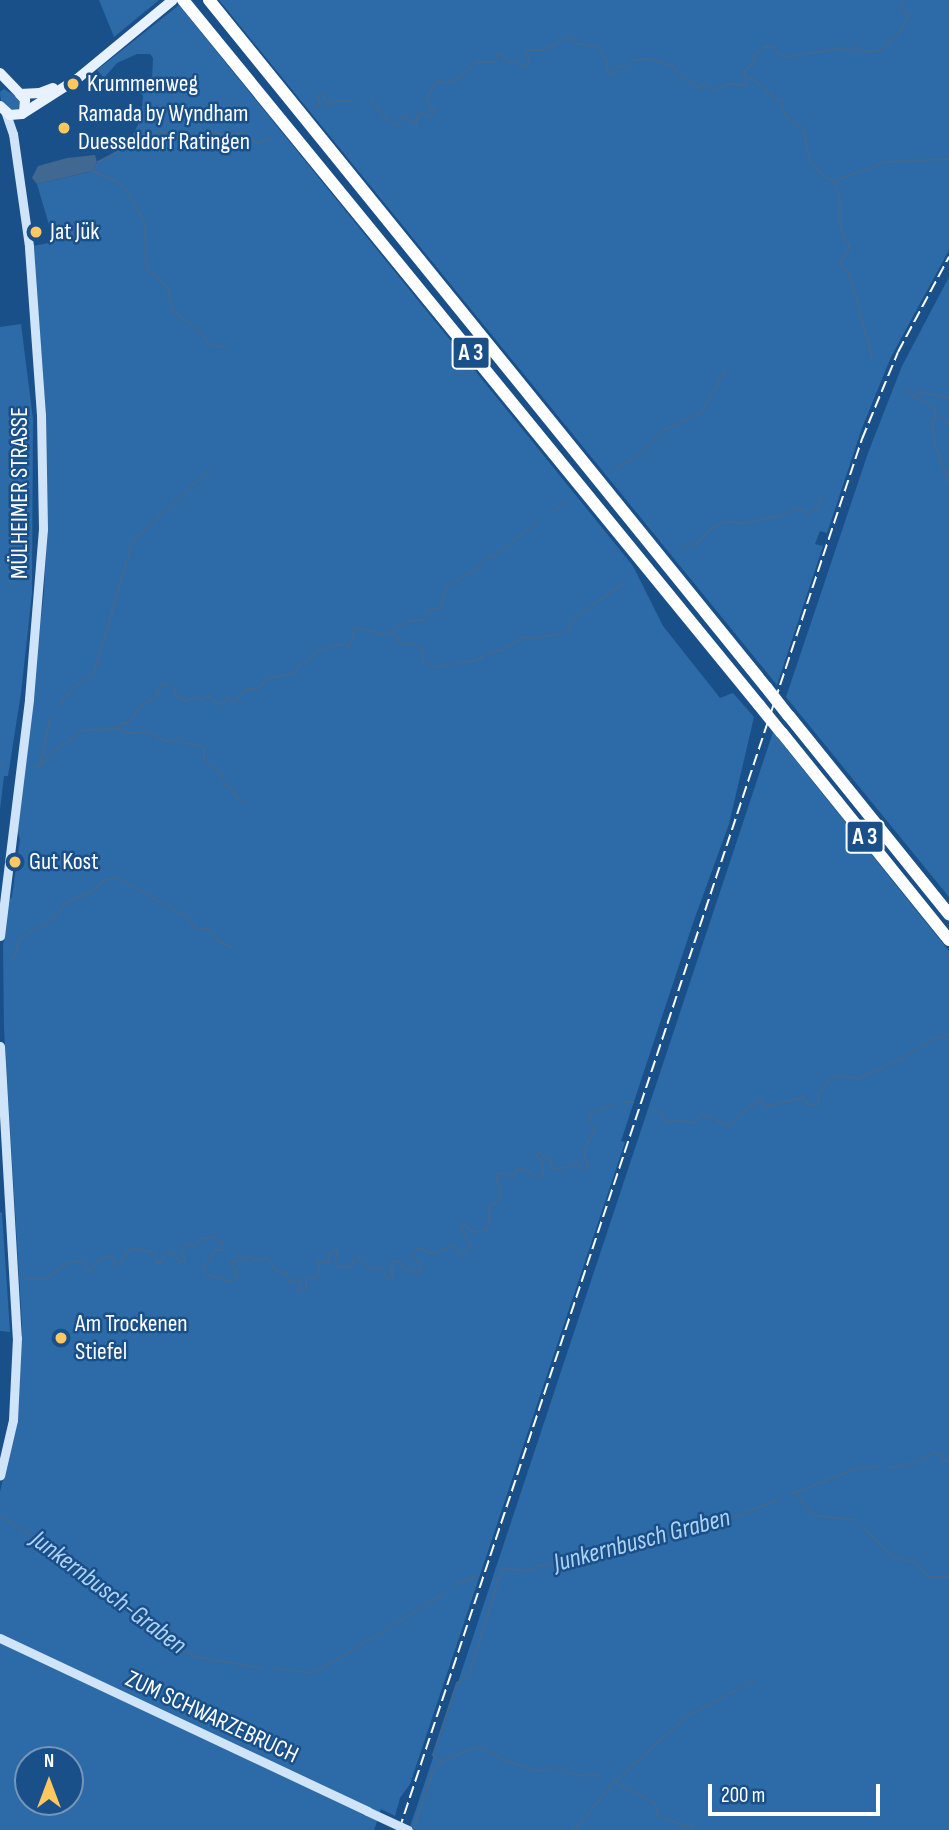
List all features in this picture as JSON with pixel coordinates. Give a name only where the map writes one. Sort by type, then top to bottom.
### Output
[{"type":"highway","name":"A 3","points":[[183,0],[949,940]]},
{"type":"highway","name":"A 3","points":[[209,0],[949,914]]},
{"type":"main road","points":[[3,109],[10,115],[23,112],[77,79],[171,1]]},
{"type":"main road","points":[[0,72],[5,87],[20,94],[40,93],[89,67]]},
{"type":"main road","points":[[13,134],[23,112],[24,100],[20,94]]},
{"type":"main road","name":"MÜLHEIMER STRASSE","points":[[0,936],[32,672],[43,529],[41,415],[29,246],[13,134],[3,109]]},
{"type":"main road","points":[[0,1046],[17,1338],[13,1420],[0,1476]]},
{"type":"main road","name":"ZUM SCHWARZEBRUCH","points":[[0,1638],[408,1830]]},
{"type":"shaded area","points":[[99,0],[159,0],[114,37]]},
{"type":"shaded area","points":[[219,0],[949,0],[949,250],[891,357],[862,428],[827,533],[820,531],[815,544],[823,546],[777,685]]},
{"type":"shaded area","points":[[179,5],[633,566],[663,626],[720,698],[733,693],[754,717],[729,824],[693,923],[621,1141],[625,1142],[410,1784],[400,1798],[395,1816],[381,1809],[374,1830],[0,1830],[0,1492],[17,1420],[22,1325],[4,1029],[3,947],[8,902],[12,896],[20,840],[17,827],[44,592],[47,530],[45,402],[33,246],[54,242],[37,184],[93,171],[97,162],[123,147],[141,118],[143,96],[134,83],[152,80],[153,58],[150,54],[137,54],[117,63],[104,78],[97,70]]},
{"type":"shaded area","points":[[4,89],[19,98],[21,104],[17,111],[9,110],[1,101],[0,92]]},
{"type":"shaded area","points":[[95,155],[97,162],[93,171],[37,184],[32,178],[38,166],[67,158]]},
{"type":"shaded area","points":[[949,277],[949,897],[786,697],[868,453],[902,366]]},
{"type":"shaded area","points":[[21,324],[33,419],[32,593],[21,693],[0,810],[0,327]]},
{"type":"shaded area","points":[[773,732],[949,951],[949,1830],[409,1830]]},
{"type":"shaded area","points":[[0,1212],[2,1213],[10,1332],[0,1331]]},
{"type":"waterway","points":[[747,79],[744,77],[745,70],[756,61],[752,56],[765,47],[774,47],[779,55],[789,57],[842,48],[851,52],[857,46],[861,52],[881,50],[899,33],[909,16],[901,9],[903,0]]},
{"type":"waterway","points":[[371,100],[388,121],[397,125],[404,115],[416,124],[418,114],[422,113],[428,117],[436,110],[429,108],[427,97],[437,81],[446,83],[459,78],[476,62],[494,62],[499,53],[510,63],[517,62],[526,68],[529,60],[525,55],[528,50],[543,50],[571,36],[576,43],[598,47],[607,62],[608,74],[615,73],[618,66],[628,67],[633,60],[648,59],[674,66],[677,74],[701,89],[703,83],[711,90],[729,84],[745,85],[748,79]]},
{"type":"waterway","points":[[748,79],[753,79],[775,99],[783,101],[782,108],[788,119],[804,129],[809,160],[825,178],[834,181],[886,162],[949,159]]},
{"type":"waterway","points":[[315,106],[320,103],[317,96],[322,94],[328,106],[334,101],[353,101]]},
{"type":"waterway","points":[[98,162],[160,131],[192,144],[205,132],[226,135],[242,132],[257,143],[270,138]]},
{"type":"waterway","points":[[92,171],[120,183],[133,200],[145,224],[146,268],[167,287],[173,311],[201,333],[208,343],[225,348]]},
{"type":"waterway","points":[[834,182],[840,197],[840,228],[849,246],[840,266],[849,273],[872,356]]},
{"type":"waterway","points":[[615,469],[637,456],[662,431],[703,411],[725,370]]},
{"type":"waterway","points":[[904,390],[933,406],[936,415],[949,423]]},
{"type":"waterway","points":[[913,397],[917,391],[949,398]]},
{"type":"waterway","points":[[936,415],[932,422],[935,444],[949,482]]},
{"type":"waterway","points":[[59,705],[74,687],[94,674],[132,542],[210,469]]},
{"type":"waterway","points":[[682,549],[688,543],[695,545],[712,528],[725,522],[745,523],[784,515],[796,508],[809,513],[818,508],[822,495]]},
{"type":"waterway","points":[[553,511],[567,503]]},
{"type":"waterway","points":[[33,766],[39,767],[54,751],[84,730],[119,729],[122,723],[130,722],[139,707],[155,697],[160,686],[167,684],[175,689],[176,696],[186,701],[196,697],[202,700],[208,696],[217,703],[223,704],[227,697],[235,702],[245,689],[257,689],[269,678],[295,673],[298,666],[311,659],[316,651],[342,644],[349,648],[355,627],[384,635],[408,621],[424,620],[430,610],[441,608],[446,587],[479,567],[485,558],[493,557],[538,522]]},
{"type":"waterway","points":[[565,633],[569,631],[572,620],[625,582]]},
{"type":"waterway","points":[[391,634],[397,635],[398,641],[413,643],[422,649],[423,661],[433,667],[476,660],[491,652],[505,649],[524,636],[528,639],[561,634]]},
{"type":"waterway","points":[[39,767],[51,717]]},
{"type":"waterway","points":[[119,729],[128,733],[148,732],[169,742],[179,738],[184,743],[204,747],[204,760],[221,774],[225,785],[235,790],[236,798],[244,801]]},
{"type":"waterway","points":[[13,960],[20,938],[50,921],[68,902],[93,891],[104,880],[118,878],[188,918],[195,928],[209,929],[217,940],[231,947]]},
{"type":"waterway","points":[[652,1109],[660,1112],[667,1122],[678,1120],[694,1123],[702,1114],[730,1126],[741,1113],[760,1100],[766,1107],[805,1097],[809,1105],[818,1104],[819,1094],[828,1081],[839,1075],[858,1079],[903,1058],[931,1040],[949,1034]]},
{"type":"waterway","points":[[625,1102],[633,1102]]},
{"type":"waterway","points":[[26,1279],[45,1279],[68,1263],[83,1260],[87,1271],[91,1272],[97,1262],[108,1256],[113,1258],[116,1265],[122,1263],[124,1256],[132,1248],[153,1252],[157,1263],[161,1263],[164,1254],[170,1250],[180,1262],[185,1261],[181,1247],[185,1244],[195,1246],[202,1238],[213,1237],[223,1243],[222,1250],[214,1250],[204,1269],[206,1274],[231,1282],[237,1277],[236,1268],[229,1262],[237,1261],[239,1255],[245,1261],[251,1256],[254,1261],[267,1258],[276,1271],[286,1273],[290,1283],[300,1279],[298,1289],[302,1291],[306,1289],[306,1279],[316,1277],[320,1271],[317,1261],[329,1263],[329,1254],[333,1250],[338,1251],[335,1264],[339,1267],[351,1267],[354,1258],[359,1256],[360,1261],[373,1270],[381,1267],[387,1278],[392,1277],[392,1261],[400,1262],[404,1271],[411,1269],[414,1273],[420,1272],[421,1264],[412,1256],[418,1247],[433,1254],[454,1245],[460,1256],[471,1246],[460,1226],[465,1224],[472,1232],[486,1231],[490,1217],[488,1206],[494,1205],[501,1194],[496,1179],[499,1173],[513,1177],[517,1169],[522,1168],[539,1178],[543,1174],[542,1162],[536,1157],[539,1153],[551,1161],[553,1169],[568,1167],[577,1162],[583,1169],[588,1166],[583,1152],[595,1128],[590,1121],[590,1114],[616,1103]]},
{"type":"waterway","name":"Junkernbusch Graben","points":[[889,1468],[918,1462],[933,1453],[941,1454],[942,1460],[949,1461]]},
{"type":"waterway","name":"Junkernbusch Graben","points":[[792,1494],[855,1469],[878,1466]]},
{"type":"waterway","points":[[796,1492],[812,1515],[855,1520]]},
{"type":"waterway","name":"Junkernbusch Graben","points":[[413,1830],[433,1771],[441,1762],[433,1755],[457,1683],[469,1676],[502,1568],[524,1571],[545,1564],[609,1553],[635,1541],[727,1520],[780,1499]]},
{"type":"waterway","name":"Junkernbusch-Graben","points":[[0,1516],[82,1566],[101,1589],[111,1590],[135,1614],[159,1630],[172,1647],[197,1657],[262,1668]]},
{"type":"waterway","points":[[861,1526],[893,1557],[916,1562],[928,1577],[949,1577]]},
{"type":"waterway","name":"Junkernbusch Graben","points":[[455,1585],[476,1576]]},
{"type":"waterway","name":"Junkernbusch Graben","points":[[272,1668],[310,1673],[323,1668],[445,1593]]},
{"type":"waterway","points":[[575,1830],[612,1784],[687,1716],[753,1681]]},
{"type":"waterway","points":[[441,1761],[479,1746],[504,1760],[537,1771],[553,1767],[579,1776],[592,1774],[601,1777]]},
{"type":"waterway","points":[[615,1782],[655,1803],[658,1815],[690,1826],[694,1830]]},
{"type":"railway","points":[[399,1830],[862,439],[898,352],[949,257]]},
{"type":"place","name":"Krummenweg","points":[[73,84]]},
{"type":"place","name":"Ramada by Wyndham Duesseldorf Ratingen","points":[[64,128]]},
{"type":"place","name":"Jat Jük","points":[[36,232]]},
{"type":"place","name":"Gut Kost","points":[[15,862]]},
{"type":"place","name":"Am Trockenen Stiefel","points":[[61,1338]]}]
